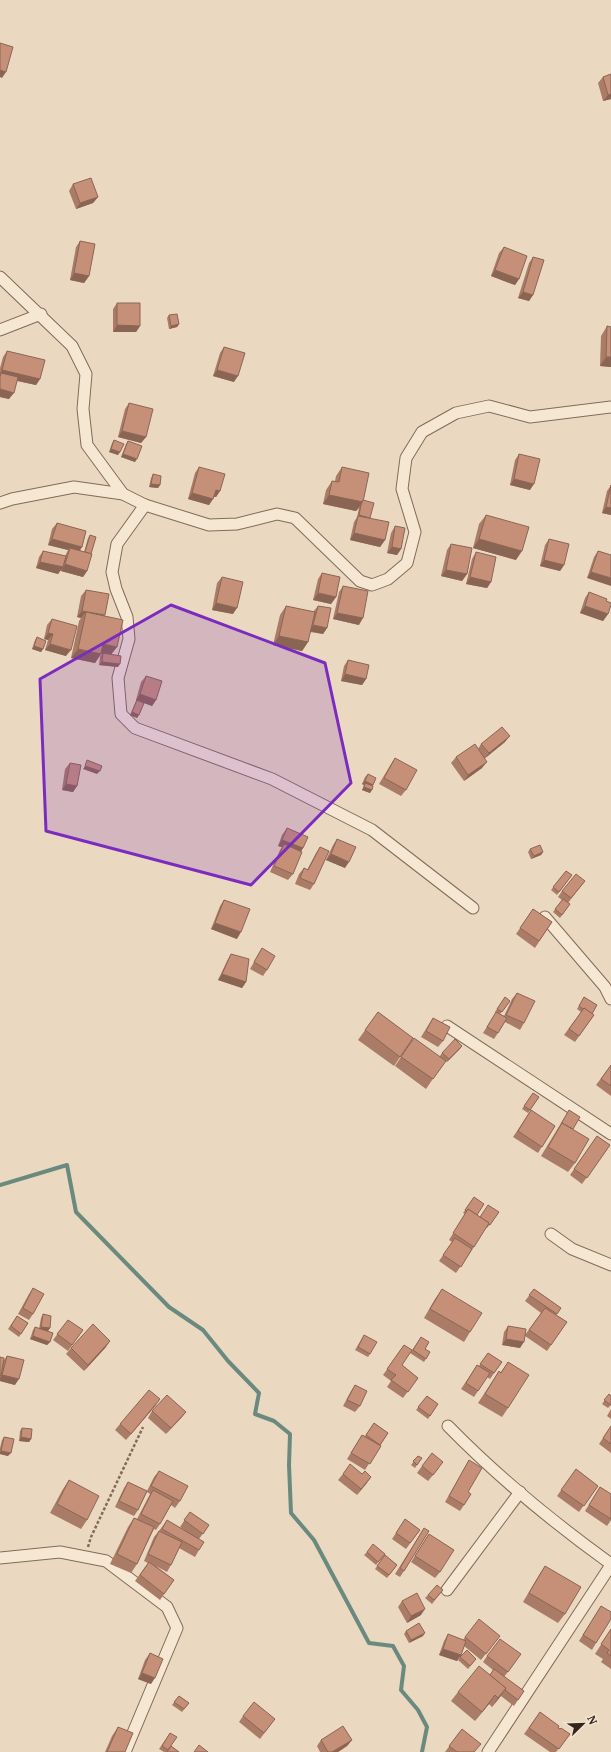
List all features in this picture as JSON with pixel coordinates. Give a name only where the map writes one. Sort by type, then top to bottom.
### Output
[{"type":"street","points":[[0,277],[41,314],[72,346],[86,374],[83,409],[87,445],[123,494]]},
{"type":"street","points":[[0,330],[41,314]]},
{"type":"street","points":[[0,504],[12,499],[74,487],[123,494],[145,504],[209,526],[237,524],[277,514],[295,518],[360,581],[372,585],[388,579],[407,563],[415,532],[402,489],[406,458],[422,432],[456,414],[489,406],[530,417],[611,407]]},
{"type":"street","points":[[145,504],[117,544],[112,572],[116,589],[127,617],[129,639],[118,678],[121,714],[135,728],[272,779],[372,830],[473,908]]},
{"type":"street","points":[[545,917],[605,987],[611,998]]},
{"type":"street","points":[[447,1026],[611,1134]]},
{"type":"street","points":[[551,1234],[572,1248],[611,1265]]},
{"type":"street","points":[[448,1426],[520,1492],[611,1565],[488,1752]]},
{"type":"street","points":[[447,1590],[520,1492]]},
{"type":"street","points":[[0,1558],[60,1552],[106,1561],[167,1607],[177,1628],[125,1752]]},
{"type":"path","points":[[85,1557],[91,1537],[143,1427]]},
{"type":"highlighted area","points":[[171,605],[325,663],[351,783],[251,885],[46,831],[40,679]]},
{"type":"building","points":[[0,43],[13,47],[6,72],[0,70]]},
{"type":"building","points":[[611,74],[611,94],[608,95],[603,77]]},
{"type":"building","points":[[91,178],[98,197],[80,203],[73,184]]},
{"type":"building","points":[[80,241],[95,244],[89,276],[74,273]]},
{"type":"building","points":[[504,247],[527,256],[519,279],[495,270]]},
{"type":"building","points":[[533,257],[544,260],[533,295],[523,292]]},
{"type":"building","points":[[117,303],[140,303],[140,326],[117,325]]},
{"type":"building","points":[[177,314],[179,324],[171,326],[169,315]]},
{"type":"building","points":[[607,326],[611,327],[611,357],[606,357]]},
{"type":"building","points":[[224,347],[245,353],[238,376],[217,370]]},
{"type":"building","points":[[7,351],[45,360],[40,379],[2,370]]},
{"type":"building","points":[[1,373],[18,377],[14,393],[0,389]]},
{"type":"building","points":[[129,403],[153,409],[146,437],[122,431]]},
{"type":"building","points":[[114,440],[124,444],[120,452],[111,449]]},
{"type":"building","points":[[128,441],[142,446],[137,459],[123,454]]},
{"type":"building","points":[[519,454],[540,459],[534,484],[514,479]]},
{"type":"building","points":[[199,467],[225,474],[220,491],[216,490],[213,499],[192,493]]},
{"type":"building","points":[[342,467],[369,473],[363,502],[329,495],[332,481],[339,482]]},
{"type":"building","points":[[153,474],[161,476],[160,485],[151,484]]},
{"type":"building","points":[[611,485],[611,508],[606,507]]},
{"type":"building","points":[[363,500],[374,503],[370,518],[359,515]]},
{"type":"building","points":[[486,515],[529,527],[522,551],[479,539]]},
{"type":"building","points":[[358,516],[389,522],[385,540],[354,533]]},
{"type":"building","points":[[57,523],[86,531],[82,547],[52,539]]},
{"type":"building","points":[[395,526],[405,528],[401,549],[392,547]]},
{"type":"building","points":[[90,535],[96,537],[91,554],[85,552]]},
{"type":"building","points":[[549,539],[569,544],[564,565],[544,560]]},
{"type":"building","points":[[451,544],[472,548],[467,574],[446,570]]},
{"type":"building","points":[[70,548],[92,554],[87,571],[65,564]]},
{"type":"building","points":[[43,551],[66,556],[63,567],[40,562]]},
{"type":"building","points":[[598,551],[611,555],[611,578],[591,572]]},
{"type":"building","points":[[476,552],[496,557],[491,582],[470,577]]},
{"type":"building","points":[[322,573],[340,577],[336,597],[318,593]]},
{"type":"building","points":[[222,577],[243,582],[237,608],[216,603]]},
{"type":"building","points":[[343,586],[368,591],[363,618],[337,613]]},
{"type":"building","points":[[86,590],[109,594],[105,615],[82,611]]},
{"type":"building","points":[[589,592],[607,599],[606,601],[611,603],[608,614],[585,606]]},
{"type":"building","points":[[286,606],[315,612],[308,642],[279,636]]},
{"type":"building","points":[[318,606],[331,608],[327,628],[313,625]]},
{"type":"building","points":[[86,612],[123,620],[117,647],[103,644],[101,654],[78,649]]},
{"type":"building","points":[[52,619],[77,626],[71,650],[50,644],[53,634],[48,633]]},
{"type":"building","points":[[37,637],[46,641],[43,649],[34,646]]},
{"type":"building","points":[[103,653],[121,656],[120,664],[102,662]]},
{"type":"building","points":[[348,660],[369,665],[366,679],[345,674]]},
{"type":"building","points":[[146,676],[162,681],[156,700],[140,694]]},
{"type":"building","points":[[137,700],[144,703],[139,715],[132,712]]},
{"type":"building","points":[[502,727],[510,736],[489,753],[481,744]]},
{"type":"building","points":[[475,744],[487,762],[468,775],[456,757]]},
{"type":"building","points":[[395,758],[417,770],[406,790],[384,778]]},
{"type":"building","points":[[87,760],[102,766],[100,771],[85,766]]},
{"type":"building","points":[[70,763],[81,765],[77,786],[66,784]]},
{"type":"building","points":[[368,774],[376,778],[373,785],[365,781]]},
{"type":"building","points":[[365,783],[373,786],[372,790],[364,787]]},
{"type":"building","points":[[287,828],[308,837],[303,848],[282,840]]},
{"type":"building","points":[[337,839],[356,847],[349,862],[331,854]]},
{"type":"building","points":[[284,844],[302,852],[293,874],[274,866]]},
{"type":"building","points":[[540,845],[543,852],[534,856],[530,849]]},
{"type":"building","points":[[320,847],[329,851],[314,884],[300,878],[304,868],[308,870]]},
{"type":"building","points":[[566,871],[572,875],[559,892],[553,887]]},
{"type":"building","points":[[576,874],[585,881],[571,898],[562,891]]},
{"type":"building","points":[[563,899],[570,904],[562,915],[555,909]]},
{"type":"building","points":[[224,900],[250,909],[241,932],[215,923]]},
{"type":"building","points":[[533,909],[552,922],[539,941],[520,928]]},
{"type":"building","points":[[262,948],[275,956],[267,970],[254,962]]},
{"type":"building","points":[[231,954],[249,959],[246,982],[222,974]]},
{"type":"building","points":[[517,993],[535,1001],[524,1023],[506,1015]]},
{"type":"building","points":[[505,997],[510,1001],[502,1012],[497,1009]]},
{"type":"building","points":[[584,997],[597,1005],[592,1014],[579,1006]]},
{"type":"building","points":[[584,1008],[594,1015],[579,1036],[569,1029]]},
{"type":"building","points":[[378,1012],[413,1038],[400,1057],[365,1030]]},
{"type":"building","points":[[496,1012],[507,1018],[498,1033],[487,1027]]},
{"type":"building","points":[[433,1018],[450,1027],[443,1041],[426,1031]]},
{"type":"building","points":[[414,1038],[446,1061],[433,1079],[401,1057]]},
{"type":"building","points":[[455,1039],[462,1046],[449,1059],[442,1053]]},
{"type":"building","points":[[611,1065],[611,1086],[601,1079]]},
{"type":"building","points":[[533,1093],[539,1097],[530,1110],[524,1106]]},
{"type":"building","points":[[531,1110],[555,1126],[542,1147],[518,1131]]},
{"type":"building","points":[[569,1110],[580,1117],[573,1129],[562,1123],[561,1124]]},
{"type":"building","points":[[562,1123],[589,1139],[575,1163],[548,1147]]},
{"type":"building","points":[[597,1136],[610,1145],[587,1178],[574,1169]]},
{"type":"building","points":[[474,1197],[484,1204],[477,1215],[468,1209],[467,1211],[465,1210]]},
{"type":"building","points":[[488,1205],[499,1212],[490,1225],[480,1217]]},
{"type":"building","points":[[468,1209],[489,1223],[474,1247],[453,1233]]},
{"type":"building","points":[[455,1238],[472,1249],[461,1267],[443,1255]]},
{"type":"building","points":[[33,1288],[44,1294],[33,1314],[23,1308]]},
{"type":"building","points":[[442,1289],[482,1313],[470,1332],[430,1309]]},
{"type":"building","points":[[534,1289],[561,1308],[557,1314],[529,1295]]},
{"type":"building","points":[[545,1308],[567,1322],[551,1345],[529,1330]]},
{"type":"building","points":[[43,1314],[51,1316],[50,1328],[41,1327]]},
{"type":"building","points":[[17,1316],[28,1323],[21,1334],[11,1326]]},
{"type":"building","points":[[68,1320],[83,1330],[72,1345],[57,1334]]},
{"type":"building","points":[[93,1324],[110,1341],[88,1365],[71,1348]]},
{"type":"building","points":[[508,1326],[526,1329],[524,1342],[506,1339]]},
{"type":"building","points":[[35,1327],[53,1333],[50,1342],[33,1336]]},
{"type":"building","points":[[364,1335],[377,1342],[370,1354],[358,1347]]},
{"type":"building","points":[[421,1337],[429,1342],[425,1349],[430,1352],[426,1359],[413,1350]]},
{"type":"building","points":[[404,1345],[412,1350],[402,1365],[418,1378],[408,1392],[391,1380],[396,1375],[387,1369]]},
{"type":"building","points":[[488,1353],[502,1362],[494,1373],[480,1364]]},
{"type":"building","points":[[7,1356],[24,1360],[19,1379],[2,1375]]},
{"type":"building","points":[[0,1357],[4,1358],[1,1376],[0,1375]]},
{"type":"building","points":[[508,1362],[529,1375],[508,1408],[485,1394],[499,1371],[501,1373]]},
{"type":"building","points":[[477,1365],[490,1373],[478,1391],[466,1383]]},
{"type":"building","points":[[355,1385],[367,1391],[360,1406],[347,1400]]},
{"type":"building","points":[[149,1390],[160,1399],[131,1434],[120,1424]]},
{"type":"building","points":[[609,1394],[611,1396],[611,1405],[604,1400]]},
{"type":"building","points":[[167,1395],[186,1412],[171,1428],[152,1411]]},
{"type":"building","points":[[427,1396],[438,1404],[430,1416],[418,1407]]},
{"type":"building","points":[[374,1423],[388,1433],[380,1445],[366,1435]]},
{"type":"building","points":[[611,1426],[611,1444],[603,1438]]},
{"type":"building","points":[[22,1428],[32,1429],[31,1439],[21,1437]]},
{"type":"building","points":[[362,1435],[381,1446],[370,1464],[351,1453]]},
{"type":"building","points":[[4,1437],[14,1439],[11,1453],[1,1451]]},
{"type":"building","points":[[432,1453],[443,1462],[433,1475],[422,1466]]},
{"type":"building","points":[[418,1456],[422,1458],[417,1465],[413,1461]]},
{"type":"building","points":[[469,1460],[482,1468],[468,1492],[471,1494],[464,1505],[449,1496]]},
{"type":"building","points":[[350,1464],[362,1474],[365,1471],[371,1477],[361,1489],[343,1474]]},
{"type":"building","points":[[576,1469],[598,1486],[584,1506],[561,1490]]},
{"type":"building","points":[[159,1471],[188,1486],[180,1501],[151,1486]]},
{"type":"building","points":[[69,1480],[99,1496],[87,1520],[57,1504]]},
{"type":"building","points":[[128,1482],[147,1491],[138,1510],[119,1501]]},
{"type":"building","points":[[600,1487],[611,1494],[611,1519],[589,1505]]},
{"type":"building","points":[[153,1490],[173,1501],[160,1524],[141,1514]]},
{"type":"building","points":[[190,1512],[209,1525],[203,1534],[184,1520]]},
{"type":"building","points":[[134,1518],[154,1527],[137,1564],[117,1554]]},
{"type":"building","points":[[405,1519],[420,1530],[410,1543],[396,1533]]},
{"type":"building","points":[[167,1520],[204,1542],[199,1550],[162,1529]]},
{"type":"building","points":[[424,1528],[429,1531],[404,1571],[400,1568]]},
{"type":"building","points":[[159,1531],[182,1542],[171,1565],[148,1554]]},
{"type":"building","points":[[429,1534],[454,1550],[440,1572],[415,1556]]},
{"type":"building","points":[[373,1544],[385,1554],[378,1562],[367,1552]]},
{"type":"building","points":[[385,1555],[397,1565],[389,1575],[377,1566]]},
{"type":"building","points":[[149,1562],[174,1580],[164,1594],[140,1575]]},
{"type":"building","points":[[545,1566],[581,1587],[565,1614],[529,1593]]},
{"type":"building","points":[[437,1585],[443,1590],[434,1600],[428,1595]]},
{"type":"building","points":[[417,1593],[425,1609],[411,1616],[402,1601]]},
{"type":"building","points":[[601,1606],[611,1612],[611,1619],[596,1643],[583,1635]]},
{"type":"building","points":[[479,1619],[500,1636],[486,1654],[465,1637]]},
{"type":"building","points":[[419,1623],[425,1633],[411,1640],[406,1631]]},
{"type":"building","points":[[611,1629],[611,1656],[607,1653],[609,1650],[601,1644]]},
{"type":"building","points":[[448,1634],[466,1641],[461,1655],[443,1649]]},
{"type":"building","points":[[500,1639],[521,1654],[508,1672],[487,1656]]},
{"type":"building","points":[[467,1650],[476,1659],[470,1666],[460,1657]]},
{"type":"building","points":[[150,1653],[163,1659],[155,1678],[142,1673]]},
{"type":"building","points":[[479,1666],[506,1688],[498,1698],[495,1695],[482,1712],[458,1692]]},
{"type":"building","points":[[494,1669],[524,1691],[518,1700],[490,1675]]},
{"type":"building","points":[[179,1696],[189,1703],[184,1709],[174,1702]]},
{"type":"building","points":[[254,1702],[275,1719],[264,1733],[243,1716]]},
{"type":"building","points":[[540,1712],[559,1726],[558,1728],[561,1728],[570,1734],[559,1749],[529,1728]]},
{"type":"building","points":[[343,1726],[352,1740],[332,1752],[328,1752],[321,1740]]},
{"type":"building","points":[[118,1727],[133,1733],[125,1752],[107,1752]]},
{"type":"building","points":[[462,1729],[481,1744],[474,1752],[457,1752],[449,1746]]},
{"type":"building","points":[[170,1733],[177,1737],[168,1750],[162,1746]]},
{"type":"building","points":[[199,1745],[208,1752],[194,1752]]},
{"type":"building","points":[[171,1746],[179,1752],[167,1752]]},
{"type":"waterway","points":[[0,1185],[67,1165],[76,1212],[169,1307],[203,1330],[228,1361],[259,1393],[255,1414],[274,1421],[290,1434],[289,1465],[291,1513],[314,1540],[369,1643],[393,1646],[404,1666],[401,1690],[418,1710],[427,1727],[422,1752]]}]
